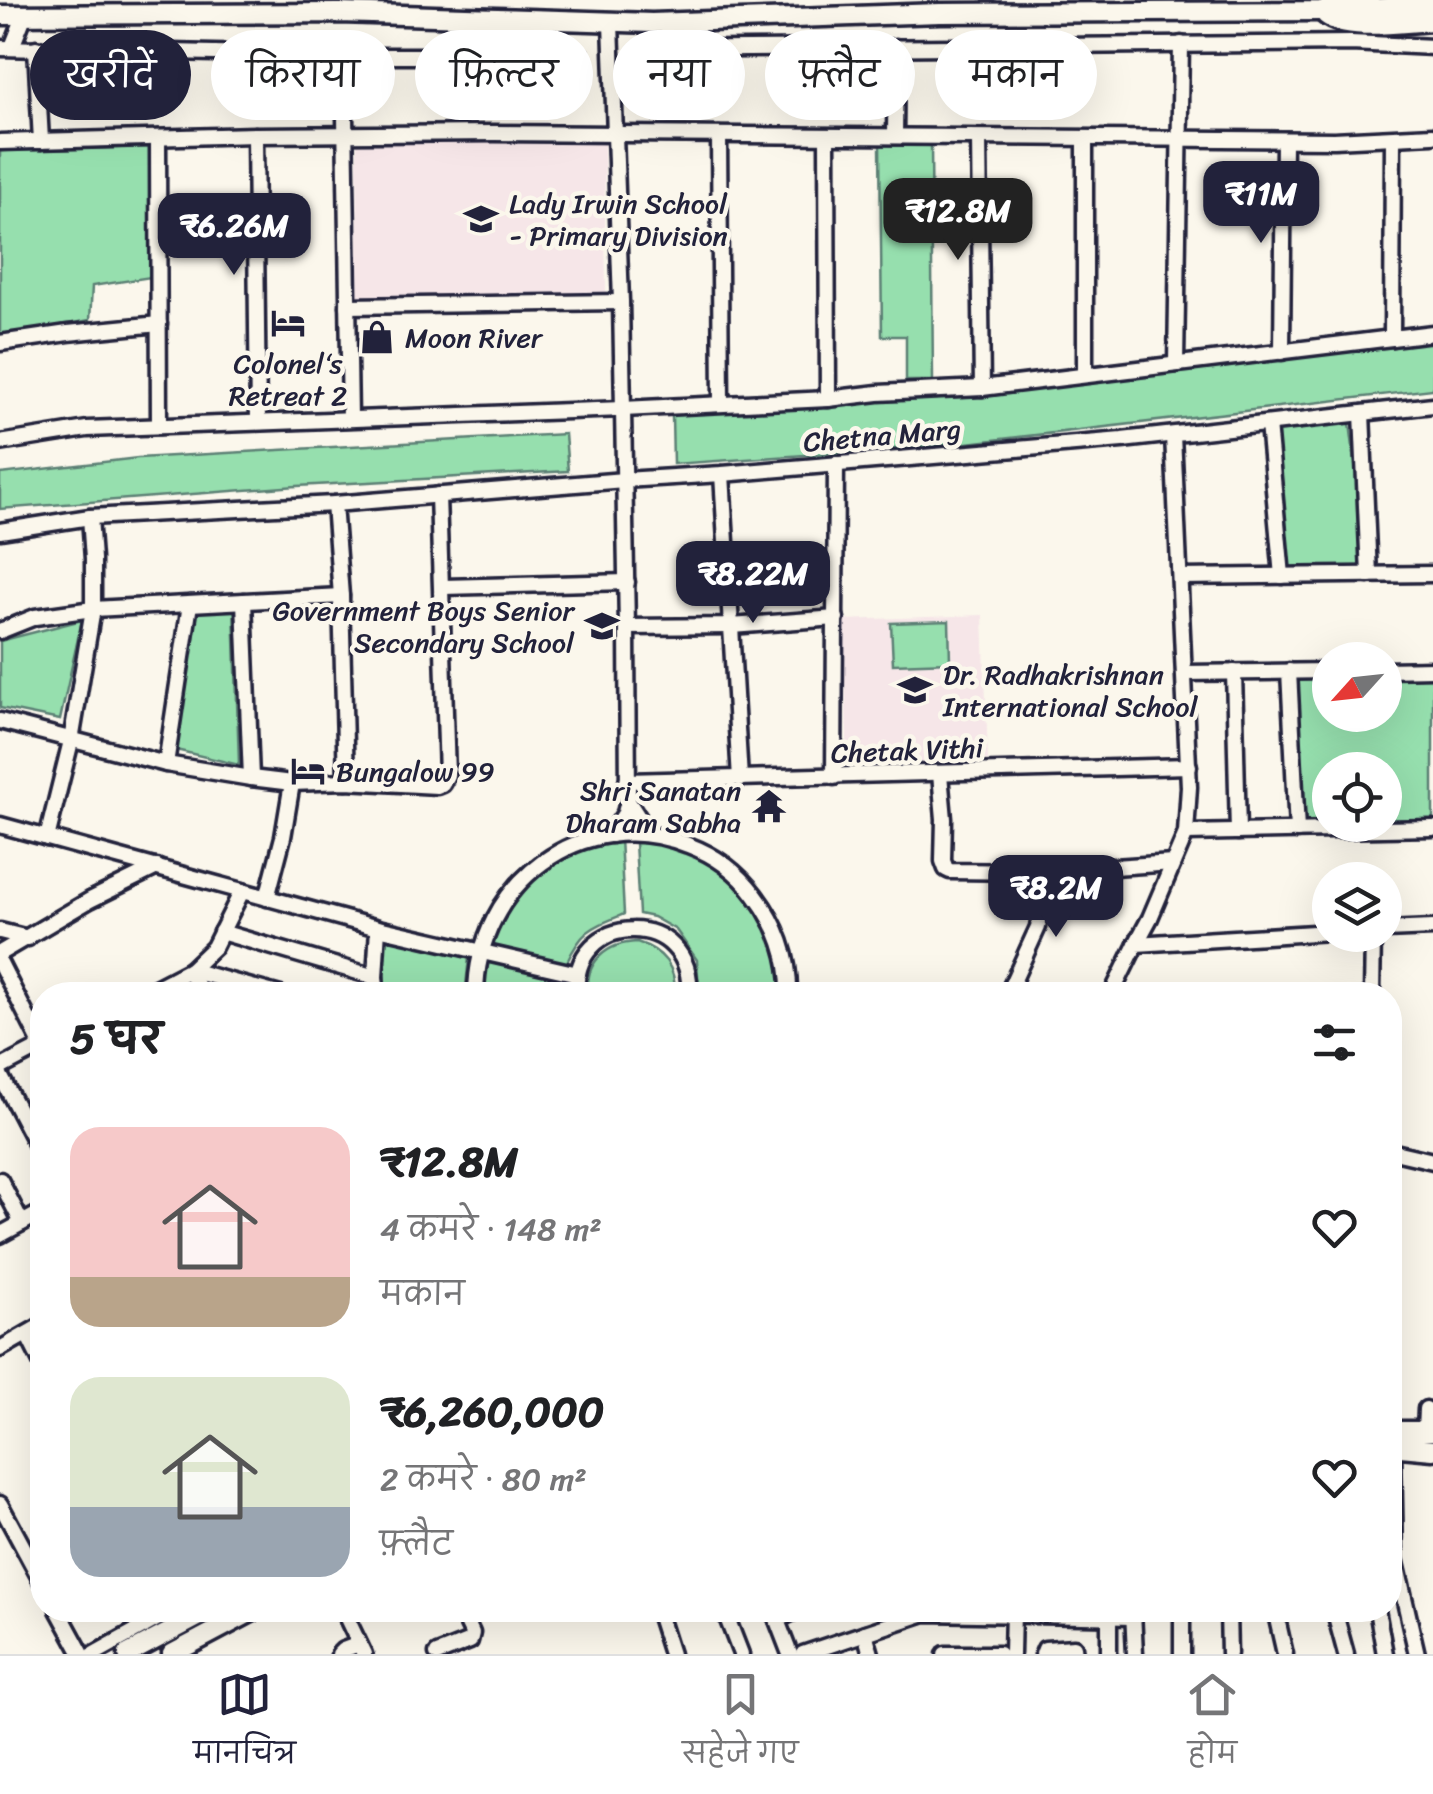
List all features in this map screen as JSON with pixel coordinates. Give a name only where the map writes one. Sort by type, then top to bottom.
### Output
[{"type":"main road","points":[[0,15],[340,13],[611,23],[940,12],[1322,12],[1433,6]]},
{"type":"main road","points":[[1322,12],[1334,22],[1433,21]]},
{"type":"main road","points":[[1402,1438],[1429,1431]]},
{"type":"main road","points":[[1402,1443],[1433,1450]]},
{"type":"main road","points":[[128,1654],[188,1622]]},
{"type":"main road","points":[[172,1654],[232,1622]]},
{"type":"street","points":[[6,48],[24,14]]},
{"type":"street","points":[[611,23],[628,628],[628,801],[612,835]]},
{"type":"street","points":[[915,47],[1351,43],[1433,47]]},
{"type":"street","points":[[1176,364],[1181,44]]},
{"type":"street","points":[[39,120],[40,141]]},
{"type":"street","points":[[346,120],[350,418]]},
{"type":"street","points":[[895,120],[895,136]]},
{"type":"street","points":[[0,142],[347,134],[719,134],[1086,140],[1433,135]]},
{"type":"street","points":[[719,134],[721,403]]},
{"type":"street","points":[[255,135],[258,422]]},
{"type":"street","points":[[827,136],[828,399]]},
{"type":"street","points":[[158,138],[159,426]]},
{"type":"street","points":[[979,138],[982,388]]},
{"type":"street","points":[[1392,338],[1393,138]]},
{"type":"street","points":[[1085,374],[1086,140]]},
{"type":"street","points":[[1282,352],[1284,140]]},
{"type":"street","points":[[348,306],[621,302]]},
{"type":"street","points":[[0,343],[159,324]]},
{"type":"street","points":[[0,442],[88,429],[258,422],[307,415],[350,418],[623,409],[982,388],[1433,333]]},
{"type":"street","name":"Chetna Marg","points":[[0,532],[90,518],[334,504],[1173,436],[1433,405]]},
{"type":"street","points":[[1362,413],[1370,574]]},
{"type":"street","points":[[1268,424],[1282,576]]},
{"type":"street","points":[[1117,982],[1186,833],[1189,766],[1173,436]]},
{"type":"street","points":[[834,777],[836,464]]},
{"type":"street","points":[[722,474],[740,780]]},
{"type":"street","points":[[0,721],[166,764],[292,784],[442,784],[447,774],[438,495]]},
{"type":"street","points":[[334,504],[341,596],[346,781]]},
{"type":"street","points":[[47,838],[71,740],[93,609],[90,518]]},
{"type":"street","points":[[1180,577],[1433,574]]},
{"type":"street","points":[[443,587],[626,582]]},
{"type":"street","points":[[0,631],[36,618],[93,609],[341,596]]},
{"type":"street","points":[[244,601],[251,778]]},
{"type":"street","points":[[166,764],[190,604]]},
{"type":"street","points":[[628,628],[836,618]]},
{"type":"street","points":[[1402,670],[1433,669]]},
{"type":"street","points":[[1289,671],[1297,831]]},
{"type":"street","points":[[1185,673],[1312,671]]},
{"type":"street","points":[[1234,672],[1238,832]]},
{"type":"street","name":"Chetak Vithi","points":[[627,781],[1189,766]]},
{"type":"street","points":[[940,774],[943,861],[950,871],[1040,872],[1174,864]]},
{"type":"street","points":[[267,898],[284,837],[292,784]]},
{"type":"street","points":[[628,801],[649,834]]},
{"type":"street","points":[[0,825],[378,928],[578,974]]},
{"type":"street","points":[[1186,833],[1433,828]]},
{"type":"street","points":[[477,982],[480,952],[489,927],[518,882],[538,864],[585,840],[649,834],[703,851],[728,866],[748,886],[766,908],[779,934],[788,982]]},
{"type":"street","points":[[0,952],[90,900],[157,868]]},
{"type":"street","points":[[1014,982],[1038,928],[1040,872]]},
{"type":"street","points":[[167,982],[190,970],[214,947],[242,890]]},
{"type":"street","points":[[376,982],[378,928]]},
{"type":"street","points":[[1402,929],[1433,928]]},
{"type":"street","points":[[578,982],[585,955],[607,935],[626,930],[646,930],[664,938],[679,952],[688,970],[688,982]]},
{"type":"street","points":[[0,931],[28,938]]},
{"type":"street","points":[[222,932],[375,977]]},
{"type":"street","points":[[1136,944],[1312,933]]},
{"type":"street","points":[[1372,982],[1373,952]]},
{"type":"street","points":[[0,963],[30,1022]]},
{"type":"street","points":[[190,970],[196,982]]},
{"type":"street","points":[[190,970],[234,982]]},
{"type":"street","points":[[30,1053],[0,1072],[30,1131]]},
{"type":"street","points":[[1402,1154],[1433,1161]]},
{"type":"street","points":[[0,1180],[22,1223]]},
{"type":"street","points":[[0,1235],[30,1219]]},
{"type":"street","points":[[0,1349],[30,1332]]},
{"type":"street","points":[[27,1334],[30,1340]]},
{"type":"street","points":[[1426,1409],[1429,1431]]},
{"type":"street","points":[[0,1504],[30,1558]]},
{"type":"street","points":[[1402,1604],[1417,1654]]},
{"type":"street","points":[[68,1622],[82,1654]]},
{"type":"street","points":[[94,1654],[152,1622]]},
{"type":"street","points":[[339,1654],[343,1650],[361,1649],[349,1622]]},
{"type":"street","points":[[437,1654],[470,1641],[472,1633],[467,1622]]},
{"type":"street","points":[[661,1622],[672,1654]]},
{"type":"street","points":[[729,1622],[742,1654]]},
{"type":"street","points":[[778,1622],[790,1654]]},
{"type":"street","points":[[803,1654],[898,1622]]},
{"type":"street","points":[[1012,1654],[1013,1622]]},
{"type":"street","points":[[1108,1654],[1109,1622]]},
{"type":"street","points":[[1134,1622],[1136,1654]]},
{"type":"street","points":[[1182,1622],[1182,1654]]},
{"type":"street","points":[[1228,1622],[1229,1654]]},
{"type":"street","points":[[1278,1622],[1285,1654]]},
{"type":"street","points":[[1337,1622],[1346,1654]]},
{"type":"street","points":[[1379,1622],[1386,1654]]},
{"type":"street","points":[[865,1633],[871,1654]]},
{"type":"street","points":[[1043,1654],[1045,1650],[1074,1648],[1075,1654]]},
{"type":"street","points":[[945,1654],[998,1654]]},
{"type":"shaded area","name":"Lady Irwin School - Primary Division","points":[[604,138],[606,298],[358,300],[357,140]]},
{"type":"shaded area","name":"Dr. Radhakrishnan International School","points":[[983,615],[988,760],[848,765],[843,620]]},
{"type":"green space","points":[[880,143],[931,143],[933,381],[906,381],[906,336],[882,336]]},
{"type":"green space","points":[[150,147],[151,277],[92,286],[90,320],[0,336],[0,151]]},
{"type":"green space","points":[[1433,342],[1433,389],[950,445],[673,464],[672,415],[981,394]]},
{"type":"green space","points":[[1349,415],[1368,567],[1283,574],[1270,425]]},
{"type":"green space","points":[[565,434],[568,471],[297,486],[0,509],[0,474],[138,458]]},
{"type":"green space","points":[[234,605],[239,765],[176,750],[195,608]]},
{"type":"green space","points":[[82,620],[60,720],[0,708],[0,641]]},
{"type":"green space","points":[[949,621],[950,662],[893,664],[891,623]]},
{"type":"green space","points":[[1433,676],[1433,823],[1402,824],[1402,752],[1312,752],[1312,826],[1300,827],[1296,679],[1312,679],[1312,732],[1402,732],[1402,677]]},
{"type":"green space","points":[[620,838],[624,914],[588,931],[566,964],[487,944],[503,908],[557,856]]},
{"type":"green space","points":[[635,842],[669,847],[698,858],[719,870],[753,904],[776,946],[783,982],[698,982],[697,960],[676,930],[639,914]]},
{"type":"green space","points":[[384,937],[469,958],[466,982],[382,982]]},
{"type":"green space","points":[[637,942],[661,955],[671,968],[674,982],[588,982],[600,956]]},
{"type":"green space","points":[[484,960],[564,982],[483,982]]},
{"type":"place","name":"Lady Irwin School - Primary Division","points":[[481,219]]},
{"type":"place","name":"Colonel‘s Retreat 2","points":[[288,323]]},
{"type":"place","name":"Moon River","points":[[377,337]]},
{"type":"place","name":"Government Boys Senior Secondary School","points":[[602,626]]},
{"type":"place","name":"Dr. Radhakrishnan International School","points":[[915,690]]},
{"type":"place","name":"Bungalow 99","points":[[308,771]]},
{"type":"place","name":"Shri Sanatan Dharam Sabha","points":[[769,806]]}]
